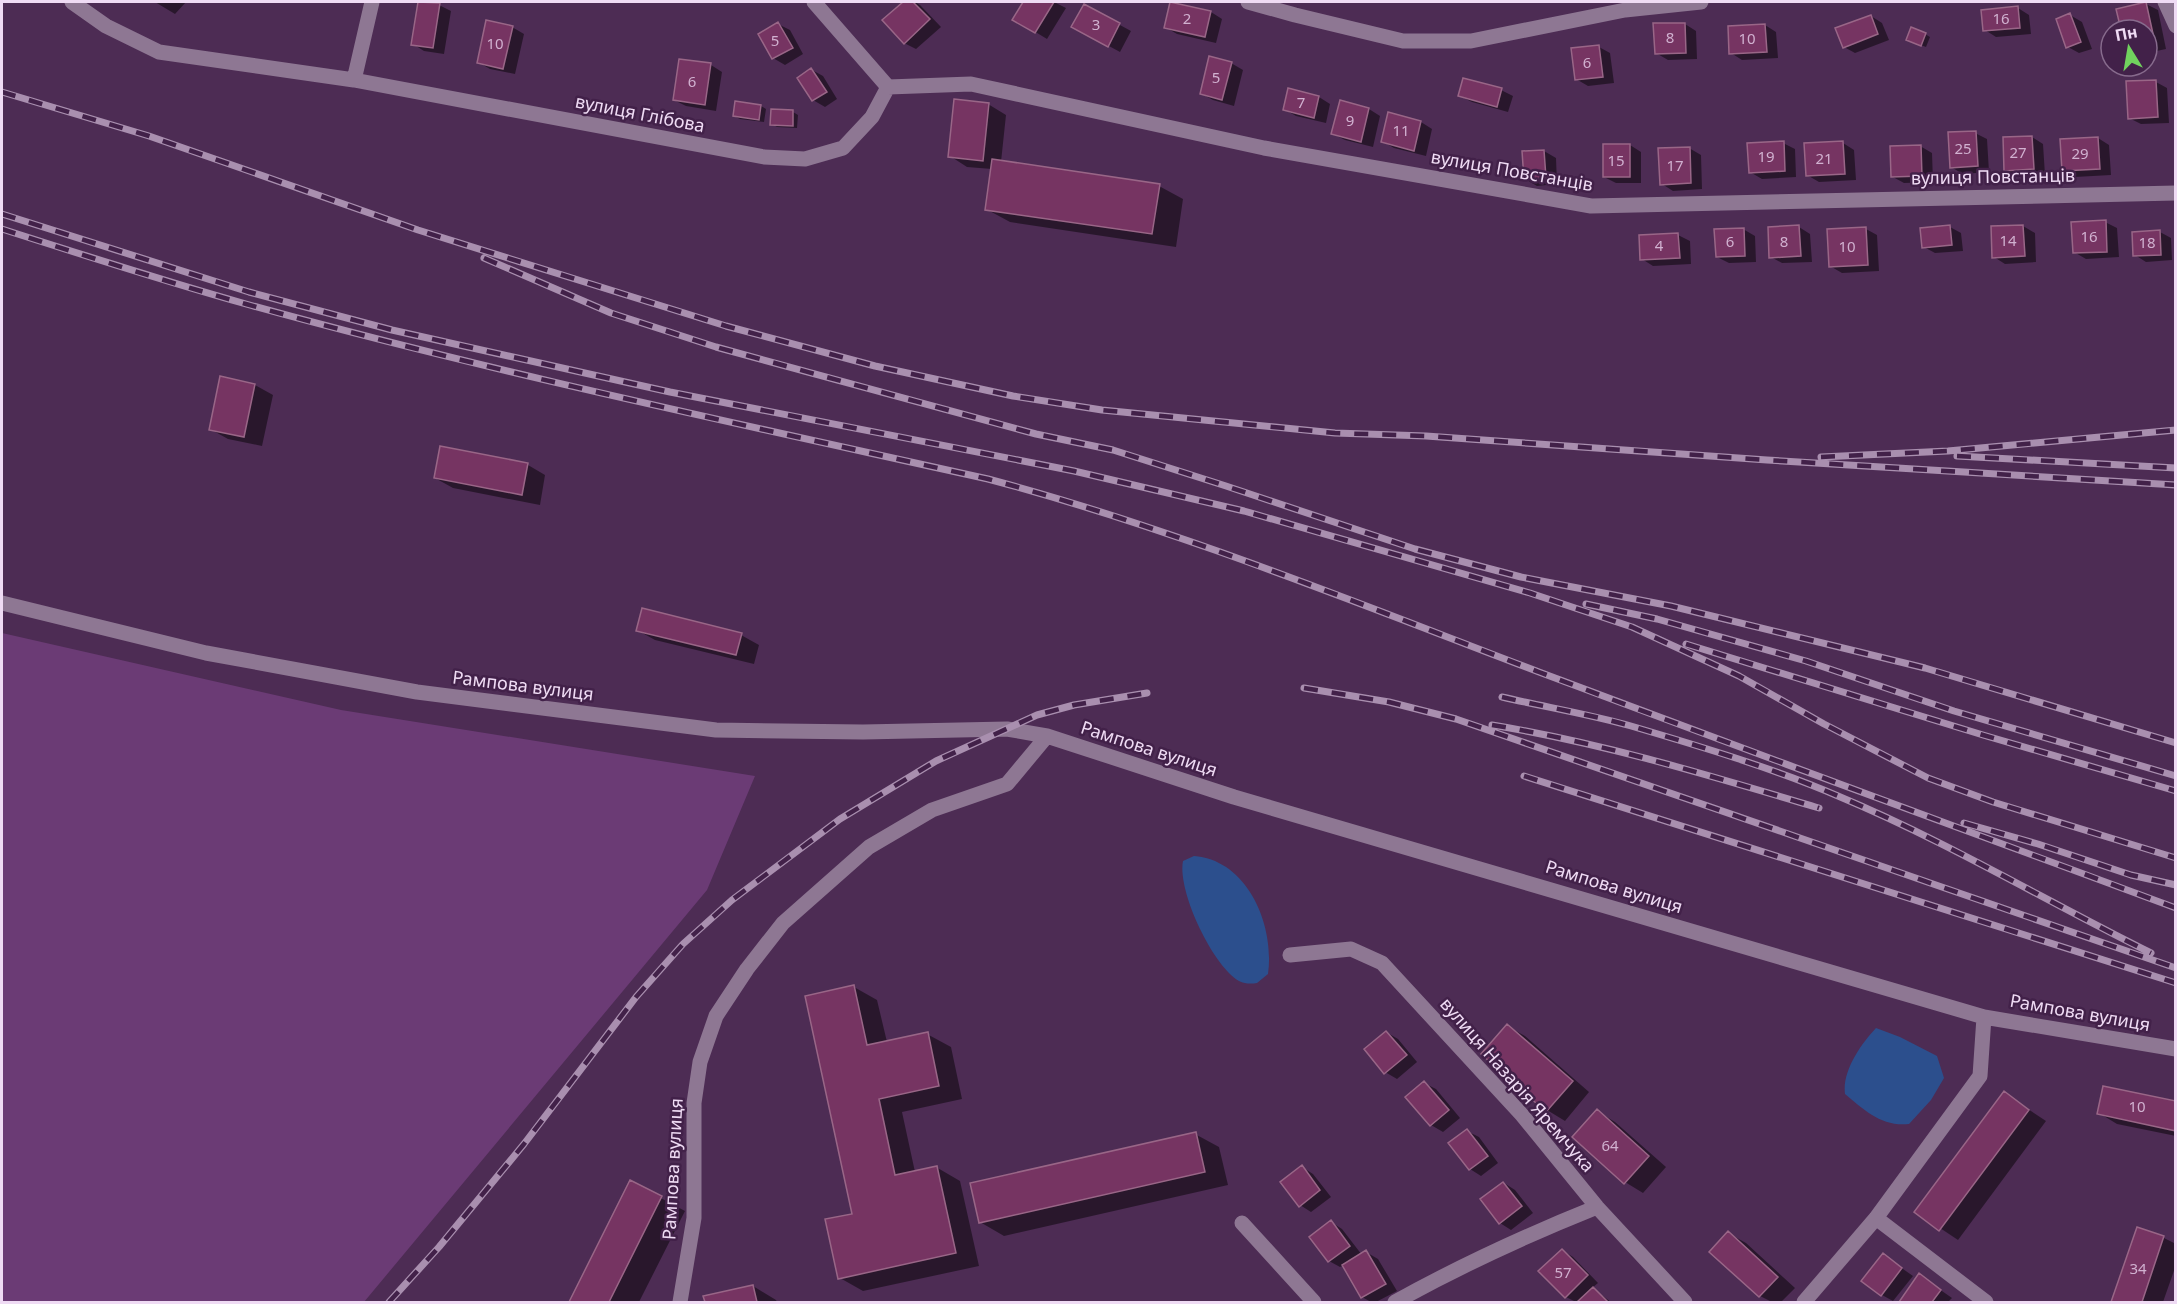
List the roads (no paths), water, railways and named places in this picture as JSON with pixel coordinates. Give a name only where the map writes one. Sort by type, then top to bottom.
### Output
[{"type":"street","name":"вулиця Глібова","points":[[72,2],[106,26],[159,52],[354,80],[764,158],[805,159],[843,148],[872,117],[888,87]]},
{"type":"street","points":[[354,80],[372,2]]},
{"type":"street","points":[[814,2],[888,87]]},
{"type":"street","points":[[1248,2],[1403,41],[1471,41],[1625,10],[1701,2]]},
{"type":"street","points":[[2164,2],[2175,26]]},
{"type":"street","name":"вулиця Повстанців","points":[[888,87],[972,84],[1264,148],[1591,206],[2175,193]]},
{"type":"street","name":"Рампова вулиця","points":[[2,603],[206,653],[417,692],[716,730],[863,732],[1007,729],[1047,736],[1234,797],[1984,1017],[2175,1049]]},
{"type":"street","name":"Рампова вулиця","points":[[680,1302],[694,1218],[694,1103],[700,1062],[716,1016],[747,969],[783,923],[870,847],[932,810],[1007,784],[1047,736]]},
{"type":"street","name":"вулиця Назарія Яремчука","points":[[1290,955],[1350,949],[1382,963],[1522,1115],[1597,1207],[1685,1302]]},
{"type":"street","points":[[1804,1302],[1876,1218],[1980,1076],[1984,1017]]},
{"type":"street","points":[[1395,1302],[1527,1235],[1597,1207]]},
{"type":"street","points":[[1876,1218],[1986,1302]]},
{"type":"street","points":[[1242,1223],[1314,1302]]},
{"type":"water","points":[[1194,856],[1213,860],[1229,869],[1243,882],[1254,898],[1267,936],[1269,955],[1268,974],[1257,983],[1241,982],[1229,973],[1218,960],[1199,927],[1191,908],[1183,874],[1183,861]]},
{"type":"water","points":[[1876,1028],[1900,1037],[1937,1056],[1944,1078],[1931,1100],[1909,1124],[1882,1120],[1866,1111],[1845,1094],[1846,1076],[1850,1067],[1864,1042]]},
{"type":"railway","points":[[2,92],[149,136],[418,230],[726,326],[875,366],[1013,396],[1102,410],[1335,433],[1426,436],[2176,485]]},
{"type":"railway","points":[[2,214],[249,292],[392,330],[670,392],[1074,471],[1244,511],[1530,593],[1632,627],[1739,676],[1824,724],[1928,778],[1993,802],[2176,858]]},
{"type":"railway","points":[[2,229],[185,286],[338,329],[616,396],[988,479],[1058,499],[1266,568],[1619,702],[2176,908]]},
{"type":"railway","points":[[484,258],[611,313],[716,347],[1036,434],[1113,450],[1415,549],[1521,577],[1671,606],[1925,668],[2176,743]]},
{"type":"railway","points":[[1821,457],[1948,451],[2176,430]]},
{"type":"railway","points":[[1957,456],[2176,468]]},
{"type":"railway","points":[[1586,604],[1657,619],[1806,661],[1954,711],[2176,776]]},
{"type":"railway","points":[[1686,644],[1983,735],[2176,791]]},
{"type":"railway","points":[[1304,688],[1389,702],[1456,719],[2176,968]]},
{"type":"railway","points":[[389,1302],[439,1247],[524,1144],[636,997],[683,944],[732,900],[840,819],[936,761],[1037,715],[1074,705],[1147,693]]},
{"type":"railway","points":[[1502,697],[1631,726],[1788,776],[1918,832],[2151,953]]},
{"type":"railway","points":[[1492,725],[1616,751],[1819,808]]},
{"type":"railway","points":[[1524,776],[2176,983]]},
{"type":"railway","points":[[1964,823],[2038,844],[2131,875],[2176,885]]}]
